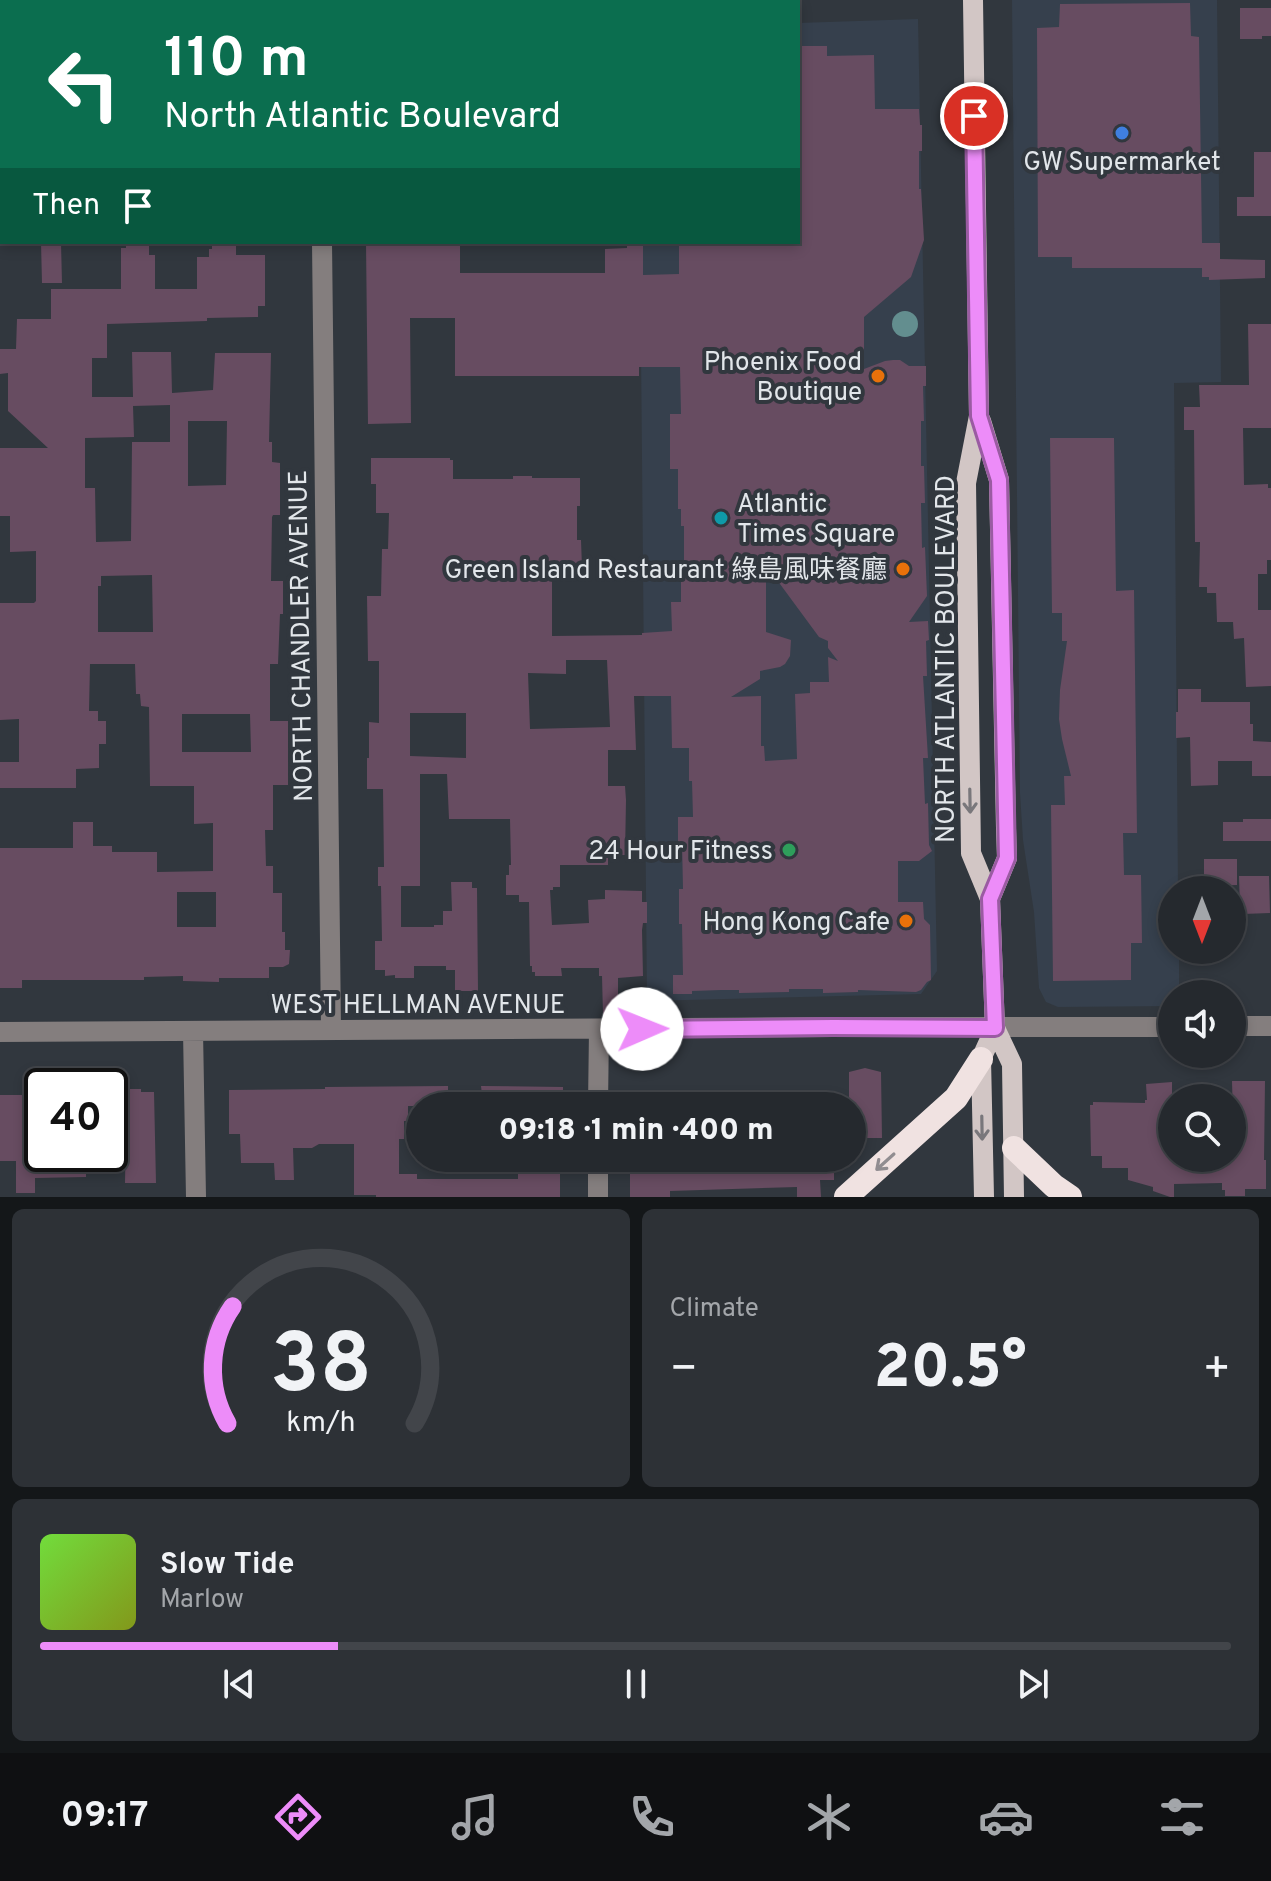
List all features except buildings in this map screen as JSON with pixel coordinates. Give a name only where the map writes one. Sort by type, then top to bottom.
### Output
[{"type":"highway","points":[[846,1197],[956,1098],[981,1059]]},
{"type":"highway","points":[[1014,1148],[1070,1197]]},
{"type":"main road","name":"NORTH ATLANTIC BOULEVARD","points":[[973,0],[979,416],[966,483],[971,853],[990,899],[995,1028],[1012,1064],[1014,1197]]},
{"type":"main road","name":"NORTH ATLANTIC BOULEVARD","points":[[979,416],[999,480],[1007,858],[990,899]]},
{"type":"main road","name":"NORTH ATLANTIC BOULEVARD","points":[[984,1197],[981,1059],[995,1028]]},
{"type":"street","name":"NORTH CHANDLER AVENUE","points":[[322,244],[331,1029]]},
{"type":"street","points":[[1246,1026],[1271,1026]]},
{"type":"street","name":"WEST HELLMAN AVENUE","points":[[0,1032],[1158,1027]]},
{"type":"street","points":[[598,1092],[599,1029]]},
{"type":"street","points":[[193,1031],[196,1197]]},
{"type":"street","points":[[598,1172],[598,1197]]},
{"type":"shaded area","points":[[1012,0],[1217,0],[1221,382],[1174,383],[1178,876],[1158,876],[1158,964],[1179,964],[1179,980],[1158,980],[1158,1006],[1058,1007],[1046,1002],[1039,988],[1020,793]]},
{"type":"shaded area","name":"Atlantic Times Square","points":[[918,19],[937,971],[921,994],[647,1001],[640,244],[800,244],[800,23]]},
{"type":"shaded area","points":[[905,311],[914,315],[918,324],[914,333],[905,337],[896,333],[892,324],[896,315]]},
{"type":"place","name":"GW Supermarket","points":[[1122,133]]},
{"type":"place","name":"Phoenix Food Boutique","points":[[878,376]]},
{"type":"place","name":"Atlantic Times Square","points":[[721,518]]},
{"type":"place","name":"Green Island Restaurant 綠島風味餐廳","points":[[903,569]]},
{"type":"place","name":"24 Hour Fitness","points":[[789,850]]},
{"type":"place","name":"Hong Kong Cafe","points":[[906,921]]},
{"type":"route","points":[[642,1029],[995,1028],[990,899],[1007,858],[999,480],[979,416],[974,116]]}]
